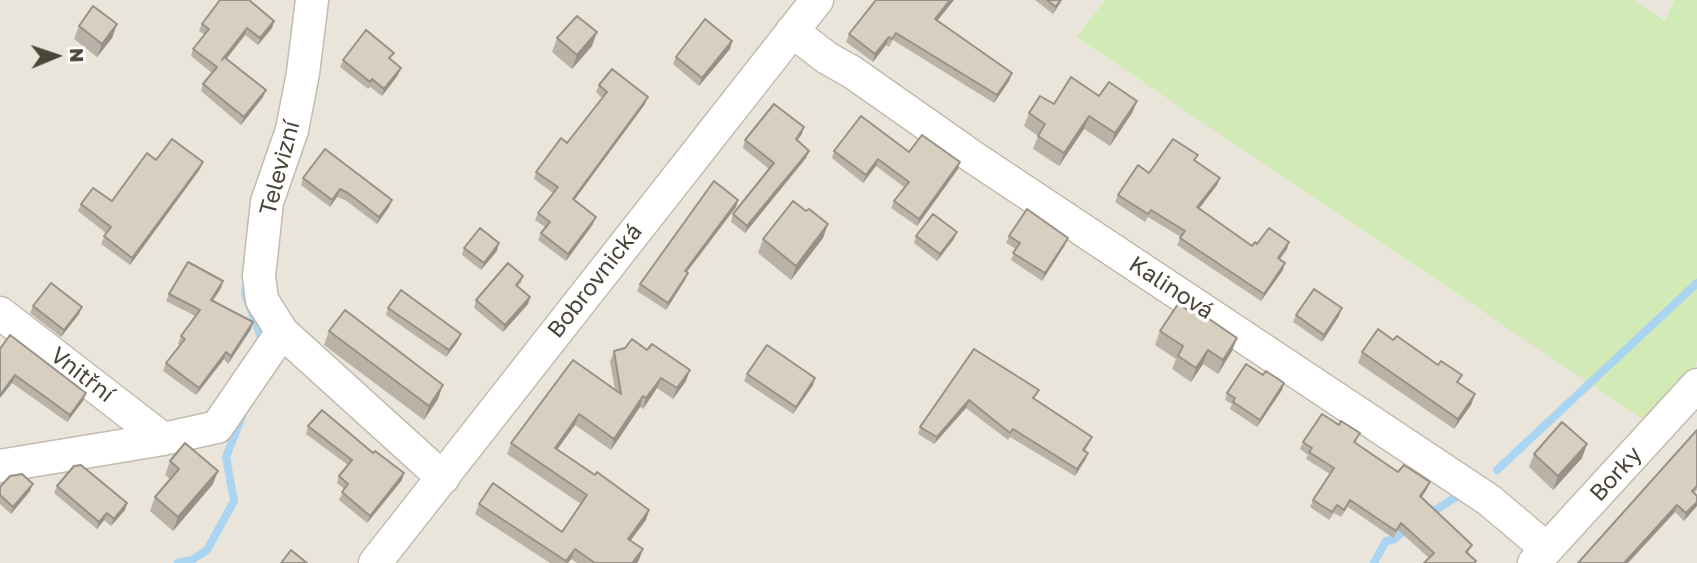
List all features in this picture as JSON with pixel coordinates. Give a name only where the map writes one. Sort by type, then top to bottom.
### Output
[{"type":"street","name":"Televizní","points":[[312,0],[303,73],[292,130],[267,202],[260,264],[262,300],[282,332],[443,478]]},
{"type":"street","name":"Bobrovnická","points":[[375,563],[817,0]]},
{"type":"street","name":"Kalinová","points":[[792,31],[827,58],[852,72],[973,157],[1489,500],[1541,556]]},
{"type":"street","name":"Vnitřní","points":[[0,313],[163,439]]},
{"type":"street","points":[[0,466],[163,439],[217,427],[282,332]]},
{"type":"street","name":"Borky","points":[[1541,556],[1697,385]]},
{"type":"shaded area","points":[[0,0],[1105,0],[1076,37],[1643,419],[1697,361],[1697,563],[0,563]]},
{"type":"shaded area","points":[[1634,0],[1674,0],[1666,21]]},
{"type":"green space","points":[[1105,0],[1634,0],[1665,21],[1674,0],[1697,0],[1697,361],[1694,367],[1644,420],[1076,37]]},
{"type":"building","points":[[220,0],[249,0],[274,21],[260,38],[247,28],[224,57],[266,90],[244,117],[203,84],[217,67],[193,49],[209,29],[202,24]]},
{"type":"building","points":[[876,0],[950,0],[935,19],[1012,73],[997,95],[896,33],[892,39],[889,37],[875,54],[849,34]]},
{"type":"building","points":[[1047,0],[1060,0],[1056,7]]},
{"type":"building","points":[[93,6],[117,24],[102,44],[79,26]]},
{"type":"building","points":[[577,16],[597,32],[577,55],[557,38]]},
{"type":"building","points":[[705,19],[732,41],[702,78],[676,57]]},
{"type":"building","points":[[366,30],[394,53],[389,58],[401,68],[384,89],[372,79],[370,82],[343,60]]},
{"type":"building","points":[[612,69],[648,97],[573,199],[596,217],[568,254],[541,233],[550,222],[538,213],[558,187],[536,172],[561,138],[567,143],[607,92],[599,85]]},
{"type":"building","points":[[1071,77],[1099,96],[1109,82],[1137,101],[1115,133],[1089,116],[1064,153],[1038,136],[1045,124],[1029,113],[1040,96],[1054,104]]},
{"type":"building","points":[[774,104],[804,127],[796,139],[809,151],[747,226],[733,214],[774,163],[745,140]]},
{"type":"building","points":[[861,116],[909,152],[922,135],[960,162],[919,219],[894,201],[909,182],[878,159],[866,175],[834,151]]},
{"type":"building","points":[[172,139],[203,162],[132,258],[104,236],[111,227],[81,204],[93,188],[112,201],[147,153],[156,160]]},
{"type":"building","points":[[1173,139],[1198,155],[1194,160],[1220,178],[1197,207],[1252,246],[1255,242],[1257,244],[1269,228],[1289,242],[1278,258],[1285,263],[1264,294],[1180,238],[1185,231],[1151,210],[1148,214],[1118,195],[1138,165],[1149,173]]},
{"type":"building","points":[[325,149],[392,200],[379,217],[348,193],[340,189],[332,200],[303,178]]},
{"type":"building","points":[[714,181],[738,200],[685,271],[688,273],[668,303],[640,284]]},
{"type":"building","points":[[793,201],[806,211],[809,209],[828,224],[796,266],[763,239]]},
{"type":"building","points":[[1027,209],[1068,238],[1045,273],[1013,253],[1020,243],[1009,236]]},
{"type":"building","points":[[933,214],[957,232],[940,254],[916,236]]},
{"type":"building","points":[[480,228],[499,243],[484,263],[464,248]]},
{"type":"building","points":[[188,262],[223,281],[211,300],[253,322],[231,356],[226,352],[199,388],[166,363],[185,339],[181,336],[200,310],[169,294]]},
{"type":"building","points":[[508,263],[523,276],[516,285],[530,297],[505,325],[476,300]]},
{"type":"building","points":[[51,283],[82,307],[64,330],[33,306]]},
{"type":"building","points":[[1314,289],[1342,308],[1324,335],[1296,315]]},
{"type":"building","points":[[401,290],[461,334],[449,350],[388,308]]},
{"type":"building","points":[[1178,304],[1191,312],[1193,308],[1237,338],[1223,360],[1208,350],[1196,368],[1178,356],[1183,346],[1160,331]]},
{"type":"building","points":[[345,310],[443,385],[429,406],[329,331]]},
{"type":"building","points":[[1378,329],[1393,340],[1397,336],[1438,365],[1441,361],[1462,375],[1457,382],[1475,394],[1458,419],[1362,352]]},
{"type":"building","points":[[10,335],[86,393],[70,415],[15,375],[0,395],[0,349]]},
{"type":"building","points":[[632,339],[647,350],[652,344],[690,370],[677,388],[661,378],[646,398],[643,396],[614,439],[579,414],[555,448],[595,475],[597,472],[649,510],[628,539],[643,549],[632,563],[595,563],[575,549],[566,561],[479,504],[493,483],[562,532],[587,495],[511,443],[573,360],[621,394],[614,351],[625,348]]},
{"type":"building","points":[[767,345],[815,378],[796,407],[747,374]]},
{"type":"building","points":[[974,349],[1039,390],[1033,398],[1092,437],[1083,450],[1088,453],[1077,469],[1013,429],[1010,433],[969,400],[937,437],[920,427]]},
{"type":"building","points":[[1246,364],[1263,375],[1266,371],[1284,383],[1260,420],[1233,402],[1235,398],[1227,393]]},
{"type":"building","points":[[322,410],[373,453],[375,451],[404,473],[370,516],[342,492],[348,484],[339,476],[352,460],[308,426]]},
{"type":"building","points":[[1322,414],[1339,425],[1341,421],[1360,433],[1354,442],[1398,472],[1404,465],[1430,482],[1420,496],[1472,545],[1466,552],[1476,561],[1424,563],[1434,553],[1401,523],[1396,531],[1350,500],[1344,510],[1337,505],[1332,512],[1313,500],[1334,468],[1309,452],[1312,448],[1303,442]]},
{"type":"building","points":[[1562,422],[1587,444],[1558,476],[1534,454]]},
{"type":"building","points":[[1697,430],[1697,486],[1692,491],[1697,496],[1697,502],[1686,513],[1677,505],[1624,563],[1578,563]]},
{"type":"building","points":[[185,443],[218,471],[178,517],[155,497],[179,469],[170,461]]},
{"type":"building","points":[[81,465],[127,503],[114,519],[107,513],[99,522],[57,486],[74,466]]},
{"type":"building","points":[[22,474],[33,484],[13,507],[0,495],[0,487],[10,476]]},
{"type":"building","points":[[291,550],[307,563],[281,563]]},
{"type":"waterway","points":[[247,281],[245,294],[260,335]]},
{"type":"waterway","points":[[1497,470],[1697,283]]},
{"type":"waterway","points":[[178,563],[192,560],[207,550],[234,501],[226,457],[242,416]]},
{"type":"waterway","points":[[1426,516],[1456,497]]},
{"type":"waterway","points":[[1374,563],[1386,541],[1393,540],[1409,527]]}]
